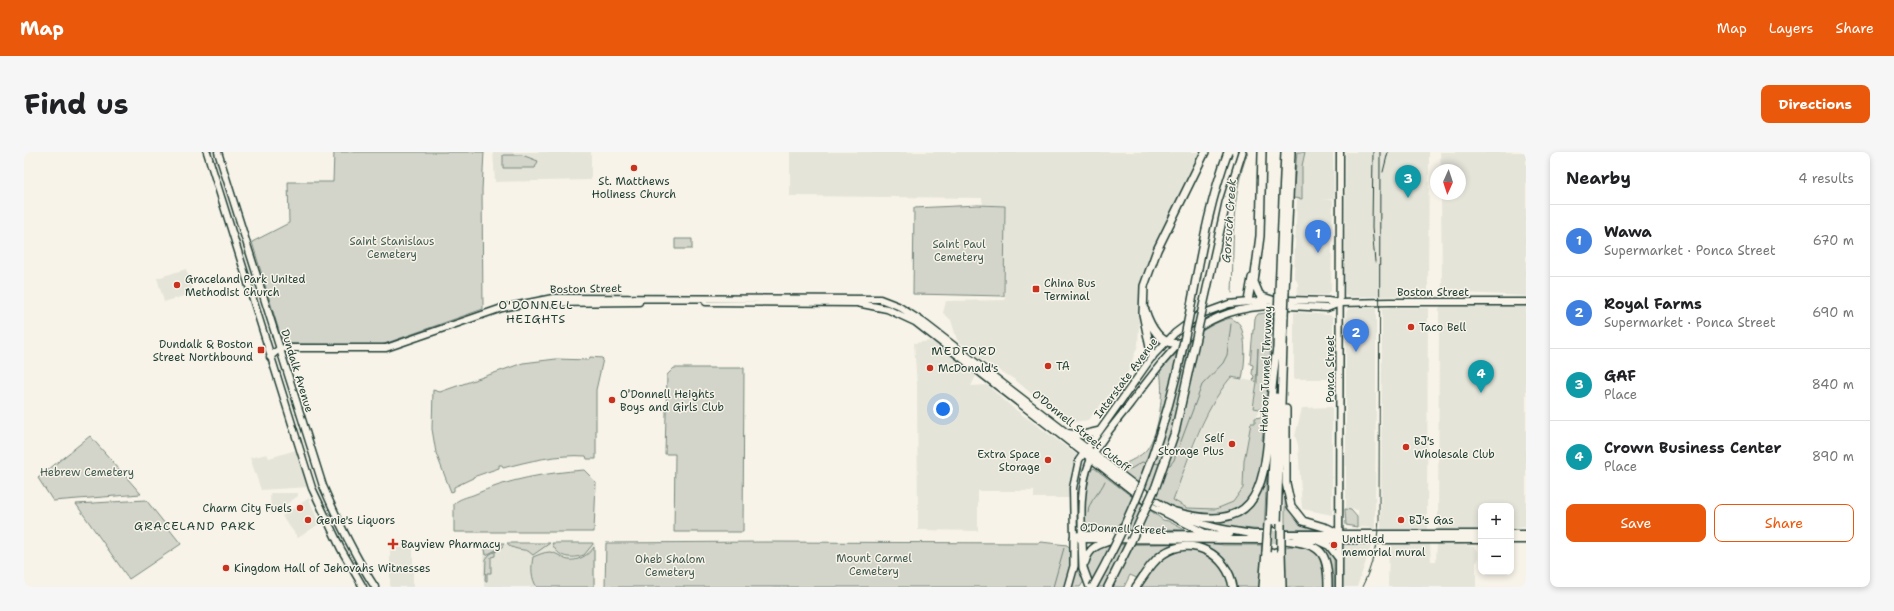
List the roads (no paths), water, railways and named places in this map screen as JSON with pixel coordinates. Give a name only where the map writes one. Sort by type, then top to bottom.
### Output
[{"type":"highway","points":[[1152,357],[1151,345],[1142,314],[1144,286],[1151,264],[1205,152]]},
{"type":"highway","points":[[1093,587],[1136,504],[1163,426],[1181,355],[1208,219],[1228,152]]},
{"type":"highway","points":[[1108,587],[1145,510],[1175,432],[1192,362],[1221,219],[1242,152]]},
{"type":"highway","points":[[1262,152],[1260,236],[1254,282],[1257,290],[1263,297],[1273,302]]},
{"type":"highway","name":"Harbor Tunnel Thruway","points":[[1274,524],[1271,506],[1278,342],[1282,292],[1286,152]]},
{"type":"highway","name":"Harbor Tunnel Thruway","points":[[1282,292],[1291,152]]},
{"type":"highway","points":[[1248,301],[1255,270]]},
{"type":"highway","points":[[1142,298],[1152,326],[1165,342],[1173,344],[1180,343]]},
{"type":"highway","name":"Harbor Tunnel Thruway","points":[[1274,524],[1279,470],[1284,359],[1281,315]]},
{"type":"highway","points":[[1172,511],[1204,519],[1220,518],[1240,511],[1254,498],[1260,487],[1265,466],[1278,342]]},
{"type":"highway","points":[[1284,359],[1286,364],[1286,483],[1289,501],[1294,511],[1303,521],[1327,528],[1339,537]]},
{"type":"highway","points":[[1274,524],[1276,587]]},
{"type":"highway","points":[[1270,587],[1274,552],[1274,524]]},
{"type":"highway","points":[[1082,537],[1084,568],[1090,587]]},
{"type":"highway","points":[[1068,587],[1074,566],[1074,538]]},
{"type":"highway","points":[[1285,538],[1311,545],[1321,553],[1327,566],[1328,587]]},
{"type":"highway","points":[[1084,568],[1087,554],[1091,549],[1099,544],[1113,540]]},
{"type":"highway","points":[[1136,587],[1150,567],[1163,554],[1169,550],[1183,546],[1211,552],[1221,560],[1228,571],[1233,587]]},
{"type":"highway","points":[[1263,587],[1274,552]]},
{"type":"highway","points":[[1274,552],[1282,587]]},
{"type":"main road","name":"Dundalk Avenue","points":[[207,152],[312,488],[339,545],[363,587]]},
{"type":"main road","name":"Dundalk Avenue","points":[[218,152],[323,486],[338,520],[361,565],[375,587]]},
{"type":"main road","name":"Ponca Street","points":[[1339,587],[1340,152]]},
{"type":"main road","name":"Interstate Avenue","points":[[1074,538],[1073,488],[1076,471],[1082,454],[1152,357],[1165,342],[1200,315],[1222,305],[1248,301],[1273,302]]},
{"type":"main road","points":[[1289,303],[1328,301],[1340,303]]},
{"type":"main road","name":"Boston Street","points":[[280,352],[386,348],[457,325],[520,307],[567,302],[857,303],[880,306],[910,316]]},
{"type":"main road","name":"Interstate Avenue","points":[[1082,537],[1082,492],[1090,460],[1157,368],[1180,343],[1204,324],[1223,315],[1273,302]]},
{"type":"main road","name":"Boston Street","points":[[1340,303],[1526,302]]},
{"type":"main road","name":"O'Donnell Street Cutoff","points":[[910,316],[938,333],[1135,487],[1172,511],[1202,525],[1253,534]]},
{"type":"main road","name":"O'Donnell Street Cutoff","points":[[910,316],[1082,454],[1153,507],[1219,540]]},
{"type":"main road","points":[[270,357],[280,352]]},
{"type":"main road","points":[[1066,432],[1081,434],[1098,431]]},
{"type":"main road","name":"O'Donnell Street","points":[[1074,538],[1082,537],[1207,534],[1253,534],[1264,537],[1219,540],[1113,540],[1082,537]]},
{"type":"main road","points":[[1285,538],[1478,534]]},
{"type":"main road","points":[[1514,534],[1526,534]]},
{"type":"main road","points":[[1285,538],[1310,540],[1339,537],[1478,540]]},
{"type":"main road","points":[[1310,540],[1328,545],[1339,559]]},
{"type":"main road","points":[[1514,540],[1526,540]]},
{"type":"main road","points":[[361,565],[362,573],[371,587]]},
{"type":"waterway","name":"Gorsuch Creek","points":[[1232,293],[1234,222],[1238,186],[1248,152]]},
{"type":"waterway","name":"Gorsuch Creek","points":[[1167,465],[1170,465],[1174,460],[1202,385],[1223,363],[1227,355],[1231,324]]},
{"type":"waterway","name":"Gorsuch Creek","points":[[1129,470],[1142,462],[1146,463]]},
{"type":"waterway","name":"Gorsuch Creek","points":[[1153,463],[1160,464]]},
{"type":"waterway","name":"Gorsuch Creek","points":[[1088,513],[1090,504],[1105,481]]},
{"type":"waterway","name":"Gorsuch Creek","points":[[1053,587],[1064,548]]},
{"type":"waterway","points":[[1079,572],[1081,572],[1086,587]]},
{"type":"tunnel","points":[[1264,534],[1285,534]]},
{"type":"tunnel","points":[[1263,540],[1285,540]]},
{"type":"railway","points":[[1373,152],[1372,228],[1375,262]]},
{"type":"railway","points":[[1362,587],[1374,554],[1379,520],[1380,152]]},
{"type":"railway","points":[[1383,172],[1388,152]]},
{"type":"place","name":"St. Matthews Holiness Church","points":[[634,168]]},
{"type":"place","name":"GAF","points":[[1408,198]]},
{"type":"place","name":"Wawa","points":[[1318,253]]},
{"type":"place","name":"Graceland Park United Methodist Church","points":[[177,285]]},
{"type":"place","name":"China Bus Terminal","points":[[1036,289]]},
{"type":"place","name":"Taco Bell","points":[[1411,327]]},
{"type":"place","name":"Dundalk & Boston Street Northbound","points":[[261,350]]},
{"type":"place","name":"Royal Farms","points":[[1356,352]]},
{"type":"place","name":"TA","points":[[1048,366]]},
{"type":"place","name":"McDonald's","points":[[930,368]]},
{"type":"place","name":"Crown Business Center","points":[[1481,393]]},
{"type":"place","name":"O'Donnell Heights Boys and Girls Club","points":[[612,400]]},
{"type":"place","name":"Self Storage Plus","points":[[1232,444]]},
{"type":"place","name":"BJ's Wholesale Club","points":[[1406,447]]},
{"type":"place","name":"Extra Space Storage","points":[[1048,460]]},
{"type":"place","name":"Charm City Fuels","points":[[300,508]]},
{"type":"place","name":"Genie's Liquors","points":[[308,520]]},
{"type":"place","name":"BJ's Gas","points":[[1401,520]]},
{"type":"place","name":"Bayview Pharmacy","points":[[393,544]]},
{"type":"place","name":"Untitled memorial mural","points":[[1334,545]]},
{"type":"place","name":"Kingdom Hall of Jehovahs Witnesses","points":[[226,568]]},
{"type":"district","name":"O'DONNELL HEIGHTS","points":[[536,312]]},
{"type":"district","name":"MEDFORD","points":[[964,351]]},
{"type":"district","name":"GRACELAND PARK","points":[[195,526]]},
{"type":"park label","name":"Saint Stanislaus Cemetery","points":[[392,247]]},
{"type":"park label","name":"Saint Paul Cemetery","points":[[959,250]]},
{"type":"park label","name":"Hebrew Cemetery","points":[[87,472]]},
{"type":"park label","name":"Mount Carmel Cemetery","points":[[874,564]]},
{"type":"park label","name":"Oheb Shalom Cemetery","points":[[670,565]]}]
